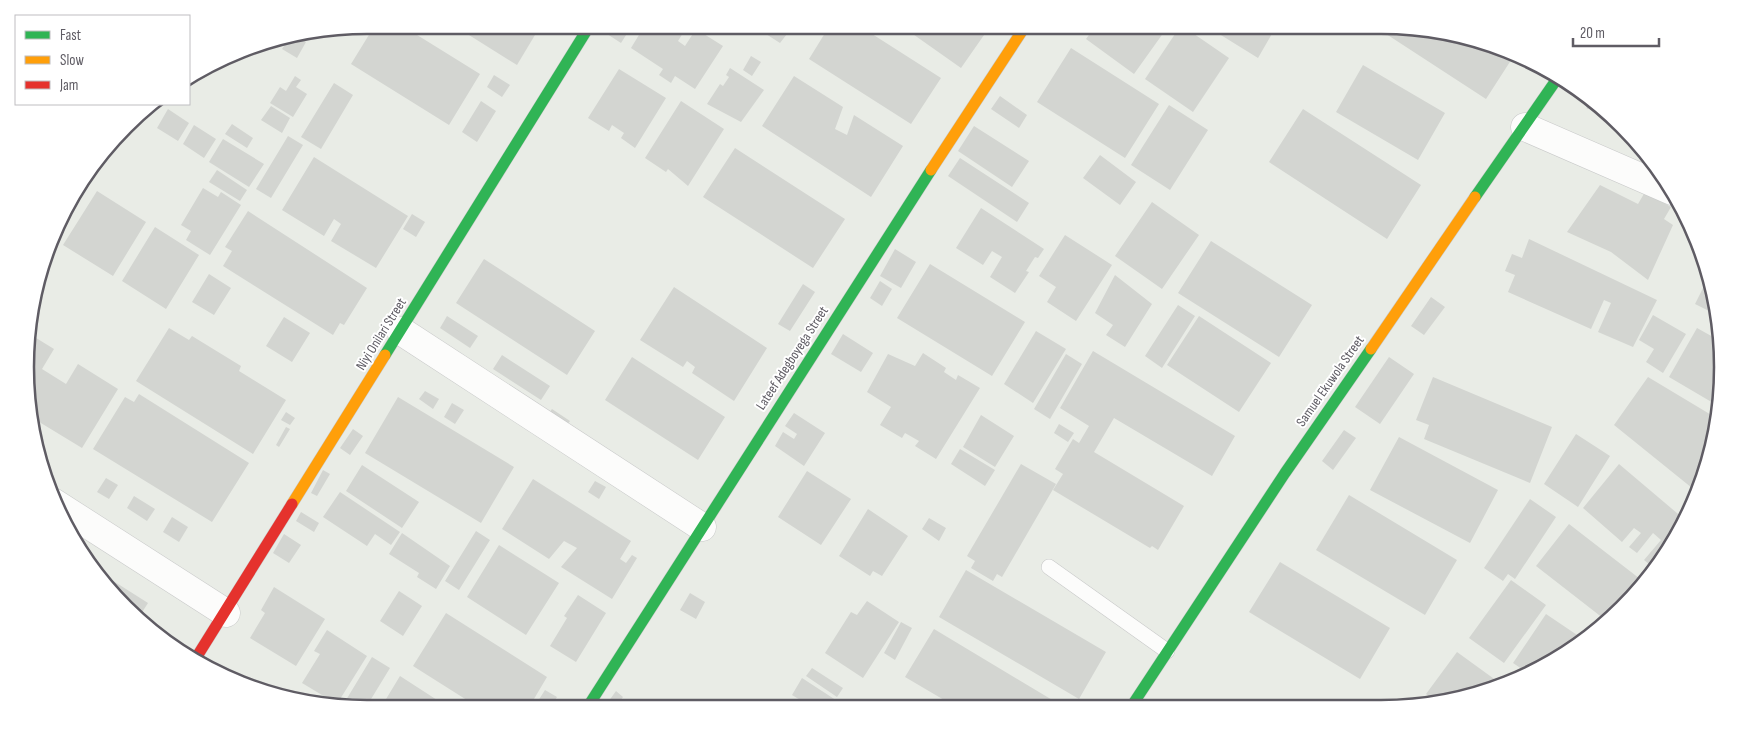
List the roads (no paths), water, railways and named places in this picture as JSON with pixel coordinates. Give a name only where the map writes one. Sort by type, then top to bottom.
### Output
[{"type":"street","name":"Niyi Onilari Street","points":[[198,655],[402,331],[553,81],[584,34]]},
{"type":"street","name":"Lateef Adegboyega Street","points":[[592,700],[917,191],[1020,34]]},
{"type":"street","name":"Samuel Ekuwola Street","points":[[1136,700],[1291,465],[1555,82]]},
{"type":"street","points":[[1525,127],[1661,186]]},
{"type":"street","points":[[402,331],[702,527]]},
{"type":"street","points":[[66,511],[226,613]]},
{"type":"lane","points":[[1049,567],[1168,651]]}]
